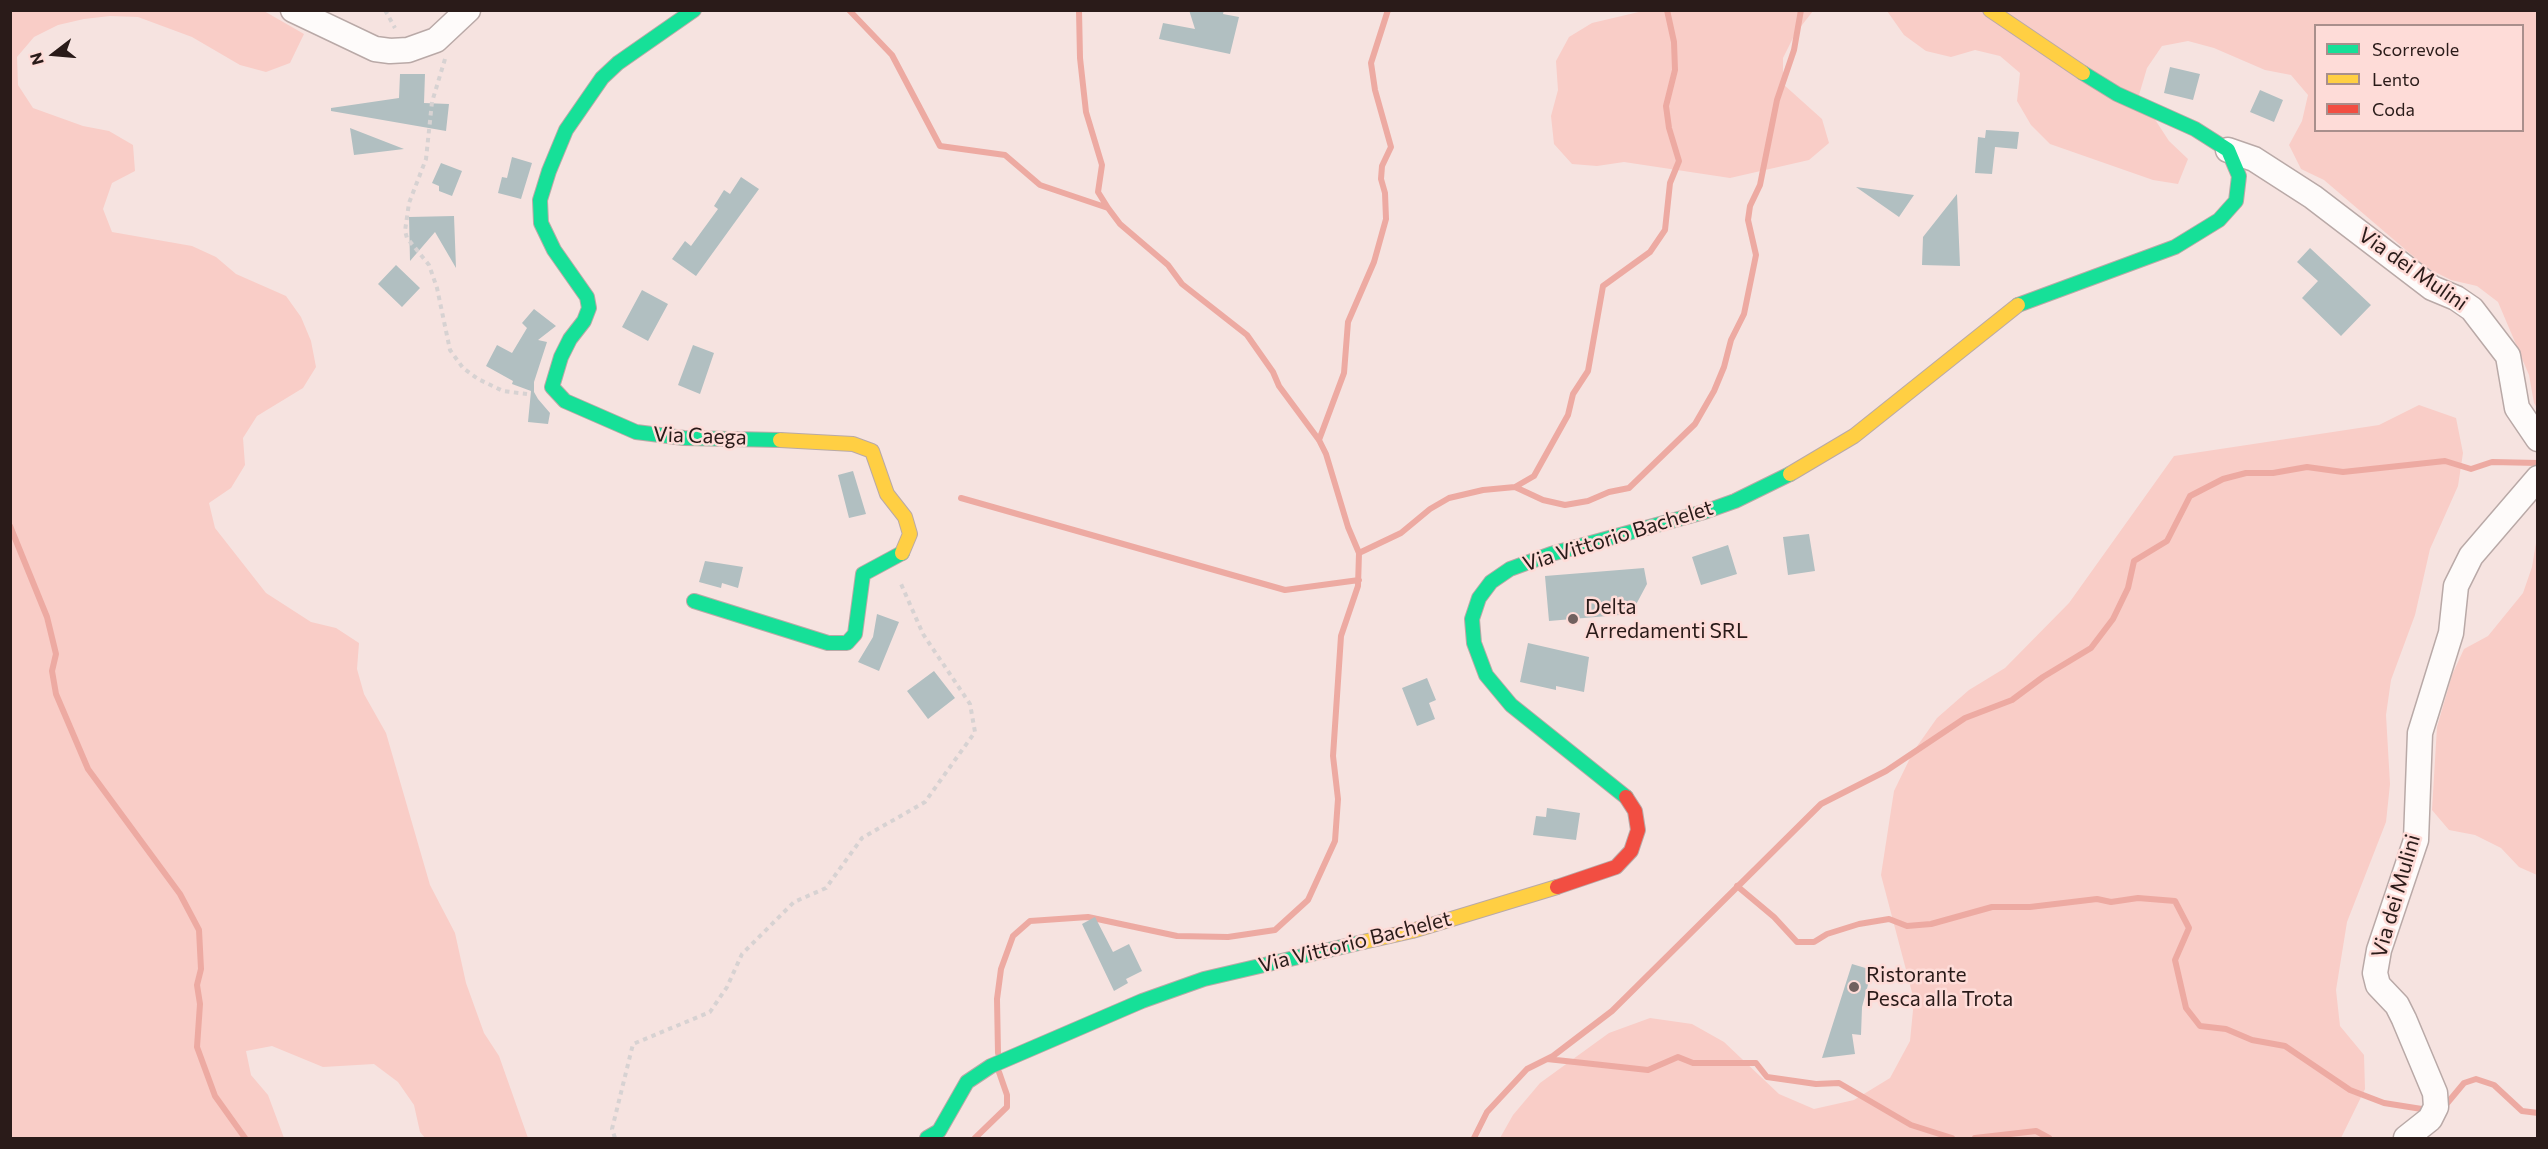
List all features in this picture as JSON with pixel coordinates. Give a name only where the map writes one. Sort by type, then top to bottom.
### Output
[{"type":"street","points":[[293,10],[375,49],[390,51],[422,46],[436,40],[462,17]]},
{"type":"street","points":[[556,393],[552,387],[561,357],[570,339],[584,321],[589,308],[587,297],[554,250],[541,223],[540,200],[549,171],[566,130],[602,78],[618,63],[694,10]]},
{"type":"street","points":[[1990,10],[2065,63],[2117,94],[2194,129],[2228,150]]},
{"type":"street","name":"Via dei Mulini","points":[[2228,150],[2254,159],[2313,197],[2432,288],[2456,298],[2472,309],[2508,356],[2517,408],[2538,439]]},
{"type":"street","name":"Via Vittorio Bachelet","points":[[927,1138],[939,1131],[967,1082],[991,1066],[1142,1001],[1204,979],[1412,931],[1616,867],[1631,851],[1638,830],[1635,811],[1626,796],[1511,705],[1486,675],[1474,643],[1472,619],[1479,598],[1491,582],[1510,569],[1551,554],[1704,512],[1735,501],[1811,463],[1854,436],[2020,303],[2175,247],[2219,220],[2236,201],[2238,189],[2235,162],[2228,150]]},
{"type":"street","name":"Via Caega","points":[[556,393],[565,401],[636,432],[684,438],[754,438],[853,444],[872,451],[887,495],[909,524],[909,541],[901,555],[863,574],[855,634],[847,643],[821,641],[694,601]]},
{"type":"street","name":"Via dei Mulini","points":[[2406,1138],[2430,1119],[2436,1107],[2435,1093],[2397,1005],[2379,985],[2375,973],[2379,950],[2416,840],[2421,733],[2451,633],[2456,586],[2471,556],[2538,478]]},
{"type":"path","points":[[446,57],[432,102],[426,159],[409,203],[405,231],[407,238],[429,265],[437,288],[450,350],[463,368],[478,380],[503,391],[522,394],[556,393]]},
{"type":"path","points":[[615,1138],[612,1129],[633,1044],[710,1012],[727,987],[742,954],[794,902],[826,888],[862,838],[925,802],[975,732],[970,704],[923,634],[890,561]]},
{"type":"shaded area","points":[[10,11],[264,11],[304,34],[290,63],[266,72],[240,65],[192,37],[138,17],[110,16],[84,19],[58,25],[34,37],[17,57],[18,85],[33,108],[83,126],[109,131],[133,145],[135,171],[112,183],[103,209],[112,232],[192,246],[216,257],[236,274],[286,296],[301,317],[311,341],[316,367],[303,388],[257,416],[243,438],[245,465],[231,488],[209,503],[215,528],[266,593],[311,622],[336,628],[359,643],[357,669],[364,694],[386,733],[430,885],[455,933],[466,983],[484,1033],[499,1056],[528,1138],[425,1138],[420,1132],[414,1105],[398,1082],[374,1064],[323,1067],[272,1046],[246,1051],[251,1075],[268,1095],[284,1138],[11,1138]]},
{"type":"shaded area","points":[[1643,11],[1813,11],[1795,34],[1783,58],[1783,84],[1822,119],[1829,143],[1809,160],[1730,178],[1624,162],[1597,166],[1572,164],[1554,144],[1551,116],[1558,90],[1556,61],[1569,37],[1592,23]]},
{"type":"shaded area","points":[[1887,11],[2537,11],[2537,408],[2529,375],[2498,302],[2477,286],[2451,280],[2427,268],[2324,180],[2301,169],[2289,145],[2302,121],[2308,95],[2291,75],[2265,70],[2214,48],[2188,41],[2162,46],[2147,68],[2139,95],[2169,141],[2188,159],[2178,184],[2153,180],[2050,144],[2031,125],[2017,101],[2020,73],[2000,56],[1975,50],[1951,57],[1926,51],[1904,35]]},
{"type":"shaded area","points":[[2419,405],[2456,418],[2463,453],[2458,486],[2430,549],[2415,615],[2391,680],[2386,715],[2390,784],[2386,822],[2347,922],[2336,990],[2340,1026],[2364,1055],[2365,1089],[2341,1138],[1500,1138],[1513,1115],[1540,1083],[1609,1033],[1650,1018],[1692,1024],[1724,1042],[1779,1094],[1814,1109],[1854,1100],[1890,1078],[1910,1041],[1914,1000],[1881,875],[1894,791],[1913,752],[1937,718],[1969,690],[2005,668],[2069,603],[2174,456],[2379,425]]},
{"type":"shaded area","points":[[2537,537],[2537,875],[2519,867],[2501,848],[2475,835],[2449,830],[2432,810],[2437,727],[2452,675],[2464,649],[2488,636],[2523,593],[2532,567]]},
{"type":"building","points":[[1189,10],[1224,10],[1223,14],[1239,17],[1230,54],[1159,39],[1163,23],[1195,29]]},
{"type":"building","points":[[2170,67],[2200,74],[2193,100],[2164,93]]},
{"type":"building","points":[[400,74],[425,74],[424,103],[449,104],[446,131],[331,111],[331,108],[399,98]]},
{"type":"building","points":[[2260,90],[2283,100],[2274,122],[2250,112]]},
{"type":"building","points":[[350,128],[404,149],[354,155]]},
{"type":"building","points":[[1986,130],[2019,132],[2017,149],[1995,147],[1992,174],[1975,173],[1978,137],[1985,138]]},
{"type":"building","points":[[512,157],[532,163],[521,199],[498,193],[502,177],[507,178]]},
{"type":"building","points":[[441,163],[462,171],[452,196],[439,191],[439,186],[432,183]]},
{"type":"building","points":[[741,177],[759,189],[696,276],[672,259],[685,241],[691,246],[718,209],[714,206],[724,190],[730,194]]},
{"type":"building","points":[[1856,187],[1914,195],[1899,217]]},
{"type":"building","points":[[1957,194],[1960,266],[1922,265],[1923,237]]},
{"type":"building","points":[[454,216],[456,268],[435,232],[410,261],[409,217]]},
{"type":"building","points":[[2310,248],[2371,305],[2341,336],[2302,298],[2318,281],[2297,262]]},
{"type":"building","points":[[396,265],[420,288],[402,307],[378,284]]},
{"type":"building","points":[[642,290],[668,304],[648,341],[622,327]]},
{"type":"building","points":[[534,309],[556,326],[538,340],[547,342],[534,382],[534,392],[550,413],[548,424],[528,422],[531,391],[512,384],[513,381],[486,366],[497,345],[512,353],[527,328],[522,323]]},
{"type":"building","points":[[693,345],[714,353],[700,394],[678,385]]},
{"type":"building","points":[[853,471],[866,514],[849,518],[838,475]]},
{"type":"building","points":[[1809,534],[1815,571],[1788,575],[1783,537]]},
{"type":"building","points":[[1728,545],[1737,574],[1701,585],[1692,557]]},
{"type":"building","points":[[705,561],[743,567],[738,588],[722,583],[721,588],[699,582]]},
{"type":"building","points":[[1644,568],[1647,584],[1631,614],[1549,621],[1545,576]]},
{"type":"building","points":[[877,614],[899,622],[879,671],[858,662],[873,637]]},
{"type":"building","points":[[1528,643],[1589,657],[1584,692],[1556,686],[1556,690],[1520,682]]},
{"type":"building","points":[[934,671],[955,698],[928,719],[907,691]]},
{"type":"building","points":[[1427,678],[1436,700],[1429,703],[1435,719],[1417,726],[1402,688]]},
{"type":"building","points":[[1547,808],[1580,813],[1576,840],[1533,835],[1536,816],[1546,817]]},
{"type":"building","points":[[1095,917],[1113,952],[1129,944],[1142,971],[1126,979],[1128,983],[1114,991],[1082,924]]},
{"type":"building","points":[[1852,964],[1872,970],[1862,1007],[1861,1035],[1852,1034],[1855,1054],[1822,1058]]},
{"type":"waterway","points":[[849,10],[892,55],[940,146],[1005,155],[1040,185],[1108,208],[1120,224],[1168,265],[1182,284],[1247,335],[1273,372],[1279,386],[1319,440],[1326,454],[1348,527],[1359,553],[1358,586],[1341,636],[1333,756],[1338,799],[1335,841],[1308,900],[1275,930],[1228,937],[1177,936],[1088,917],[1030,921],[1013,936],[1001,969],[997,999],[998,1053]]},
{"type":"waterway","points":[[1079,10],[1080,58],[1086,112],[1102,165],[1098,192],[1108,208]]},
{"type":"waterway","points":[[1319,440],[1344,373],[1348,322],[1374,262],[1386,219],[1385,193],[1381,179],[1382,166],[1391,147],[1375,90],[1371,63],[1388,10]]},
{"type":"waterway","points":[[1515,487],[1534,476],[1568,415],[1573,394],[1588,371],[1603,286],[1650,252],[1665,230],[1670,183],[1679,161],[1669,128],[1666,106],[1675,70],[1674,42],[1667,10]]},
{"type":"waterway","points":[[1359,553],[1401,533],[1430,509],[1449,498],[1483,490],[1515,487],[1543,500],[1565,505],[1588,501],[1609,492],[1629,488],[1695,424],[1714,391],[1724,367],[1731,340],[1744,314],[1756,255],[1748,220],[1750,206],[1760,185],[1777,100],[1794,50],[1801,10]]},
{"type":"waterway","points":[[1474,1138],[1487,1112],[1527,1069],[1553,1056],[1612,1011],[1821,804],[1886,771],[1965,718],[2012,700],[2043,677],[2091,648],[2113,619],[2128,588],[2134,561],[2167,541],[2190,496],[2223,479],[2246,473],[2273,473],[2307,467],[2343,472],[2445,461],[2471,469],[2492,462],[2538,463]]},
{"type":"waterway","points":[[961,498],[1285,590],[1359,580]]},
{"type":"waterway","points":[[10,526],[47,617],[56,654],[52,671],[56,694],[88,769],[180,894],[199,930],[201,969],[197,985],[200,1004],[197,1047],[215,1096],[245,1138]]},
{"type":"waterway","points":[[1737,886],[1774,917],[1797,942],[1814,942],[1827,934],[1859,924],[1889,919],[1907,926],[1931,924],[1992,907],[2030,907],[2097,899],[2111,902],[2138,898],[2175,901],[2189,928],[2175,960],[2186,1008],[2200,1026],[2226,1029],[2252,1040],[2285,1046],[2350,1090],[2384,1103],[2428,1110]]},
{"type":"waterway","points":[[1547,1059],[1648,1070],[1678,1057],[1693,1063],[1756,1063],[1767,1077],[1816,1084],[1839,1083],[1911,1125],[1952,1138]]},
{"type":"waterway","points":[[975,1138],[1007,1107],[1007,1095],[999,1072]]},
{"type":"waterway","points":[[2444,1107],[2464,1083],[2476,1079],[2494,1085],[2522,1111],[2538,1113]]},
{"type":"waterway","points":[[1975,1138],[2036,1131],[2049,1138]]},
{"type":"traffic: fast","points":[[694,10],[618,63],[602,78],[566,130],[549,171],[540,200],[541,223],[554,250],[587,297],[589,308],[584,321],[570,339],[561,357],[552,387],[565,401],[636,432],[684,438],[780,440]]},
{"type":"traffic: fast","points":[[2018,305],[2175,247],[2219,220],[2236,201],[2239,176],[2228,150],[2195,129],[2117,94],[2083,73]]},
{"type":"traffic: fast","points":[[1626,797],[1511,705],[1486,675],[1474,643],[1472,619],[1479,598],[1491,582],[1510,569],[1551,554],[1704,512],[1735,501],[1790,474]]},
{"type":"traffic: fast","points":[[694,601],[828,643],[847,643],[855,634],[863,574],[902,553]]},
{"type":"traffic: fast","points":[[927,1138],[939,1131],[967,1082],[991,1066],[1142,1001],[1204,979],[1363,942]]},
{"type":"traffic: slow","points":[[1990,10],[2083,73]]},
{"type":"traffic: slow","points":[[1790,474],[1854,436],[2018,305]]},
{"type":"traffic: slow","points":[[780,440],[853,444],[872,451],[887,494],[905,517],[910,534],[902,553]]},
{"type":"traffic: slow","points":[[1363,942],[1412,931],[1557,887]]},
{"type":"traffic: jam","points":[[1557,887],[1616,867],[1631,851],[1638,830],[1635,811],[1626,797]]},
{"type":"place","name":"Delta Arredamenti SRL","points":[[1573,619]]},
{"type":"place","name":"Ristorante Pesca alla Trota","points":[[1854,987]]}]
